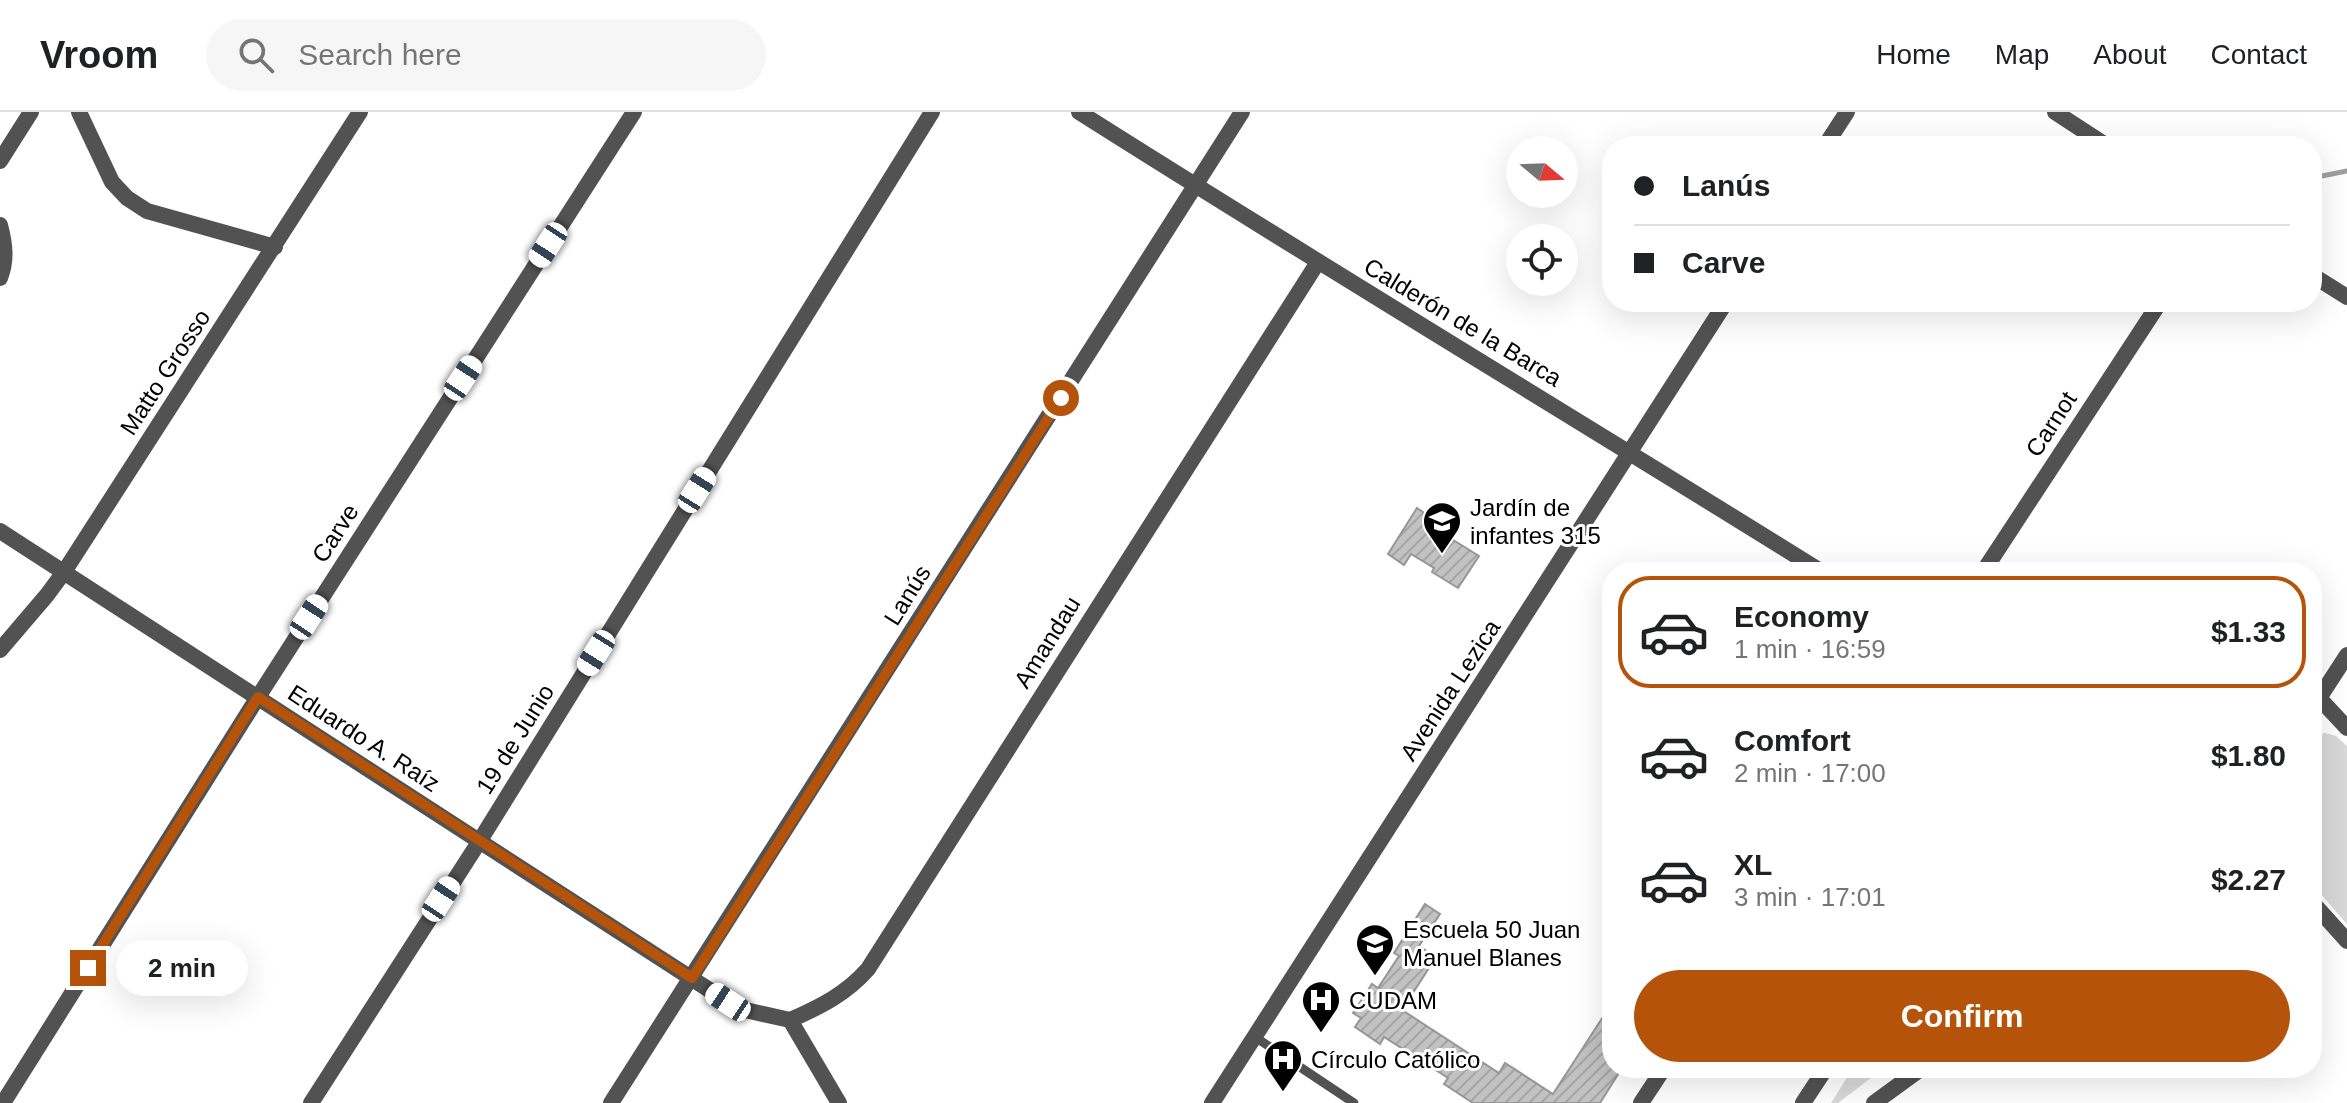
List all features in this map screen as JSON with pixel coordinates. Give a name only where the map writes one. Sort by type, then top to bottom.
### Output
[{"type":"street","points":[[0,161],[31,112]]},
{"type":"street","points":[[79,112],[112,182],[127,198],[147,211],[275,247]]},
{"type":"street","name":"Matto Grosso","points":[[0,650],[64,572],[360,112]]},
{"type":"street","name":"Carve","points":[[3,1103],[258,697],[634,112]]},
{"type":"street","name":"19 de Junio","points":[[311,1103],[479,842],[932,112]]},
{"type":"street","name":"Calderón de la Barca","points":[[1079,112],[1806,562]]},
{"type":"street","name":"Lanús","points":[[611,1103],[1242,112]]},
{"type":"street","points":[[1831,136],[1847,112]]},
{"type":"street","points":[[2055,112],[2092,136]]},
{"type":"street","points":[[0,225],[5,259],[0,278]]},
{"type":"street","name":"Amandau","points":[[790,1020],[836,997],[855,984],[868,969],[1318,262]]},
{"type":"street","points":[[2322,281],[2347,297]]},
{"type":"street","name":"Avenida Lezica","points":[[1212,1103],[1720,312]]},
{"type":"street","name":"Carnot","points":[[1990,562],[2153,312]]},
{"type":"street","name":"Eduardo A. Raíz","points":[[0,531],[692,978],[745,1010],[790,1020]]},
{"type":"street","points":[[2322,694],[2347,655]]},
{"type":"street","points":[[2322,708],[2347,728]]},
{"type":"street","points":[[2322,913],[2347,941]]},
{"type":"street","points":[[790,1020],[839,1103]]},
{"type":"street","points":[[1641,1103],[1657,1078]]},
{"type":"street","points":[[1803,1103],[1819,1078]]},
{"type":"street","points":[[1874,1103],[1908,1078]]},
{"type":"lane","points":[[1255,1037],[1354,1103]]},
{"type":"shaded area","points":[[2322,734],[2336,736],[2347,746],[2347,924],[2322,895]]},
{"type":"shaded area","points":[[1847,1078],[1871,1078],[1838,1103],[1831,1103]]},
{"type":"building","points":[[1417,508],[1433,519],[1429,525],[1479,556],[1458,588],[1411,554],[1404,565],[1388,554]]},
{"type":"building","points":[[1425,904],[1440,914],[1419,946],[1436,957],[1402,1010],[1499,1073],[1505,1063],[1553,1094],[1602,1018],[1602,1078],[1616,1078],[1600,1103],[1473,1103],[1444,1084],[1448,1078],[1384,1037],[1380,1044],[1355,1027],[1361,1018],[1353,1013],[1372,984],[1378,988],[1399,956],[1394,953]]},
{"type":"waterway","points":[[2322,176],[2347,171]]},
{"type":"place","name":"Jardín de infantes 315","points":[[1442,555]]},
{"type":"place","name":"Escuela 50 Juan Manuel Blanes","points":[[1375,977]]},
{"type":"place","name":"CUDAM","points":[[1321,1034]]},
{"type":"place","name":"Círculo Católico","points":[[1283,1093]]},
{"type":"route","points":[[88,968],[258,697],[692,978],[1061,398]]}]
